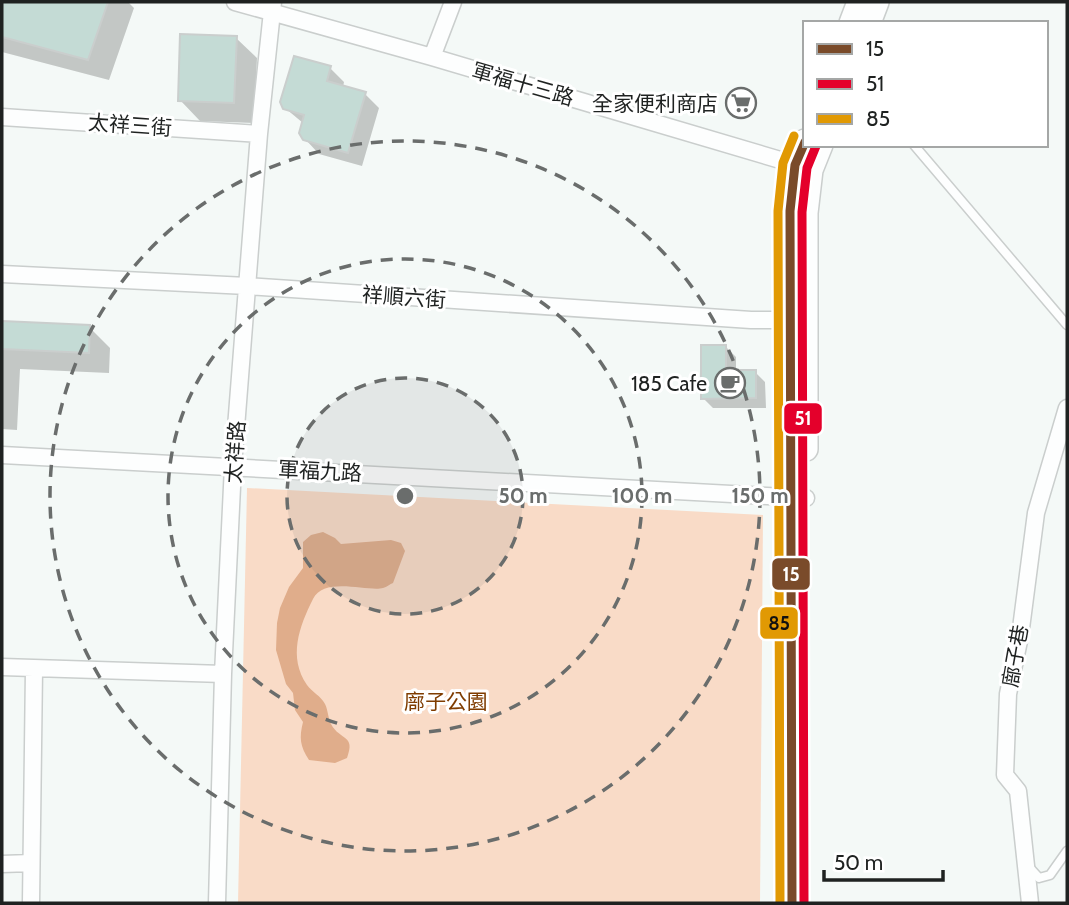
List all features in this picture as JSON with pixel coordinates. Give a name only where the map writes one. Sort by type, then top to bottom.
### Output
[{"type":"main road","points":[[852,21],[859,2]]},
{"type":"main road","points":[[870,21],[877,2]]},
{"type":"main road","points":[[805,147],[806,213],[798,320],[806,903]]},
{"type":"main road","points":[[803,167],[819,147]]},
{"type":"main road","points":[[792,903],[799,498]]},
{"type":"street","name":"軍福十三路","points":[[235,2],[272,7],[803,167]]},
{"type":"street","points":[[432,57],[453,2]]},
{"type":"street","name":"太祥路","points":[[217,903],[223,674],[233,466],[259,134],[272,7]]},
{"type":"street","name":"太祥三街","points":[[2,117],[259,134]]},
{"type":"street","name":"祥順六街","points":[[2,274],[247,286],[751,320],[798,320]]},
{"type":"street","name":"廍子巷","points":[[1030,903],[1018,791],[1005,775],[1008,694],[1020,636],[1036,513],[1067,408]]},
{"type":"street","name":"軍福九路","points":[[2,454],[799,498]]},
{"type":"street","points":[[2,667],[223,674]]},
{"type":"street","points":[[31,903],[34,669]]},
{"type":"street","points":[[2,864],[31,863]]},
{"type":"lane","points":[[916,147],[1067,325]]},
{"type":"lane","points":[[1024,863],[1039,878],[1050,875],[1067,851]]},
{"type":"green space","name":"廍子公園","points":[[247,488],[763,515],[760,903],[238,903]]},
{"type":"shaded area","points":[[323,532],[341,544],[391,540],[401,543],[405,551],[393,583],[376,589],[347,586],[326,588],[313,599],[303,620],[297,653],[301,674],[323,701],[330,722],[350,745],[347,758],[335,763],[309,760],[306,755],[301,742],[303,722],[295,710],[293,693],[286,684],[276,650],[280,608],[289,587],[303,568],[303,542],[311,535]]},
{"type":"building","points":[[2,2],[108,2],[88,60],[2,37]]},
{"type":"building","points":[[180,34],[237,36],[234,103],[178,101]]},
{"type":"building","points":[[294,56],[331,66],[327,81],[366,92],[348,153],[303,140],[299,133],[304,115],[283,109],[280,102]]},
{"type":"building","points":[[2,321],[90,325],[89,353],[2,349]]},
{"type":"building","points":[[701,345],[726,345],[726,370],[756,370],[756,398],[701,399]]},
{"type":"transit line","name":"85","points":[[780,903],[778,211],[783,163],[794,136]]},
{"type":"transit line","name":"15","points":[[792,903],[790,211],[795,165],[803,147]]},
{"type":"transit line","name":"51","points":[[804,903],[802,212],[807,168],[816,147]]},
{"type":"place","name":"全家便利商店","points":[[741,103]]},
{"type":"place","name":"185 Cafe","points":[[730,383]]}]
